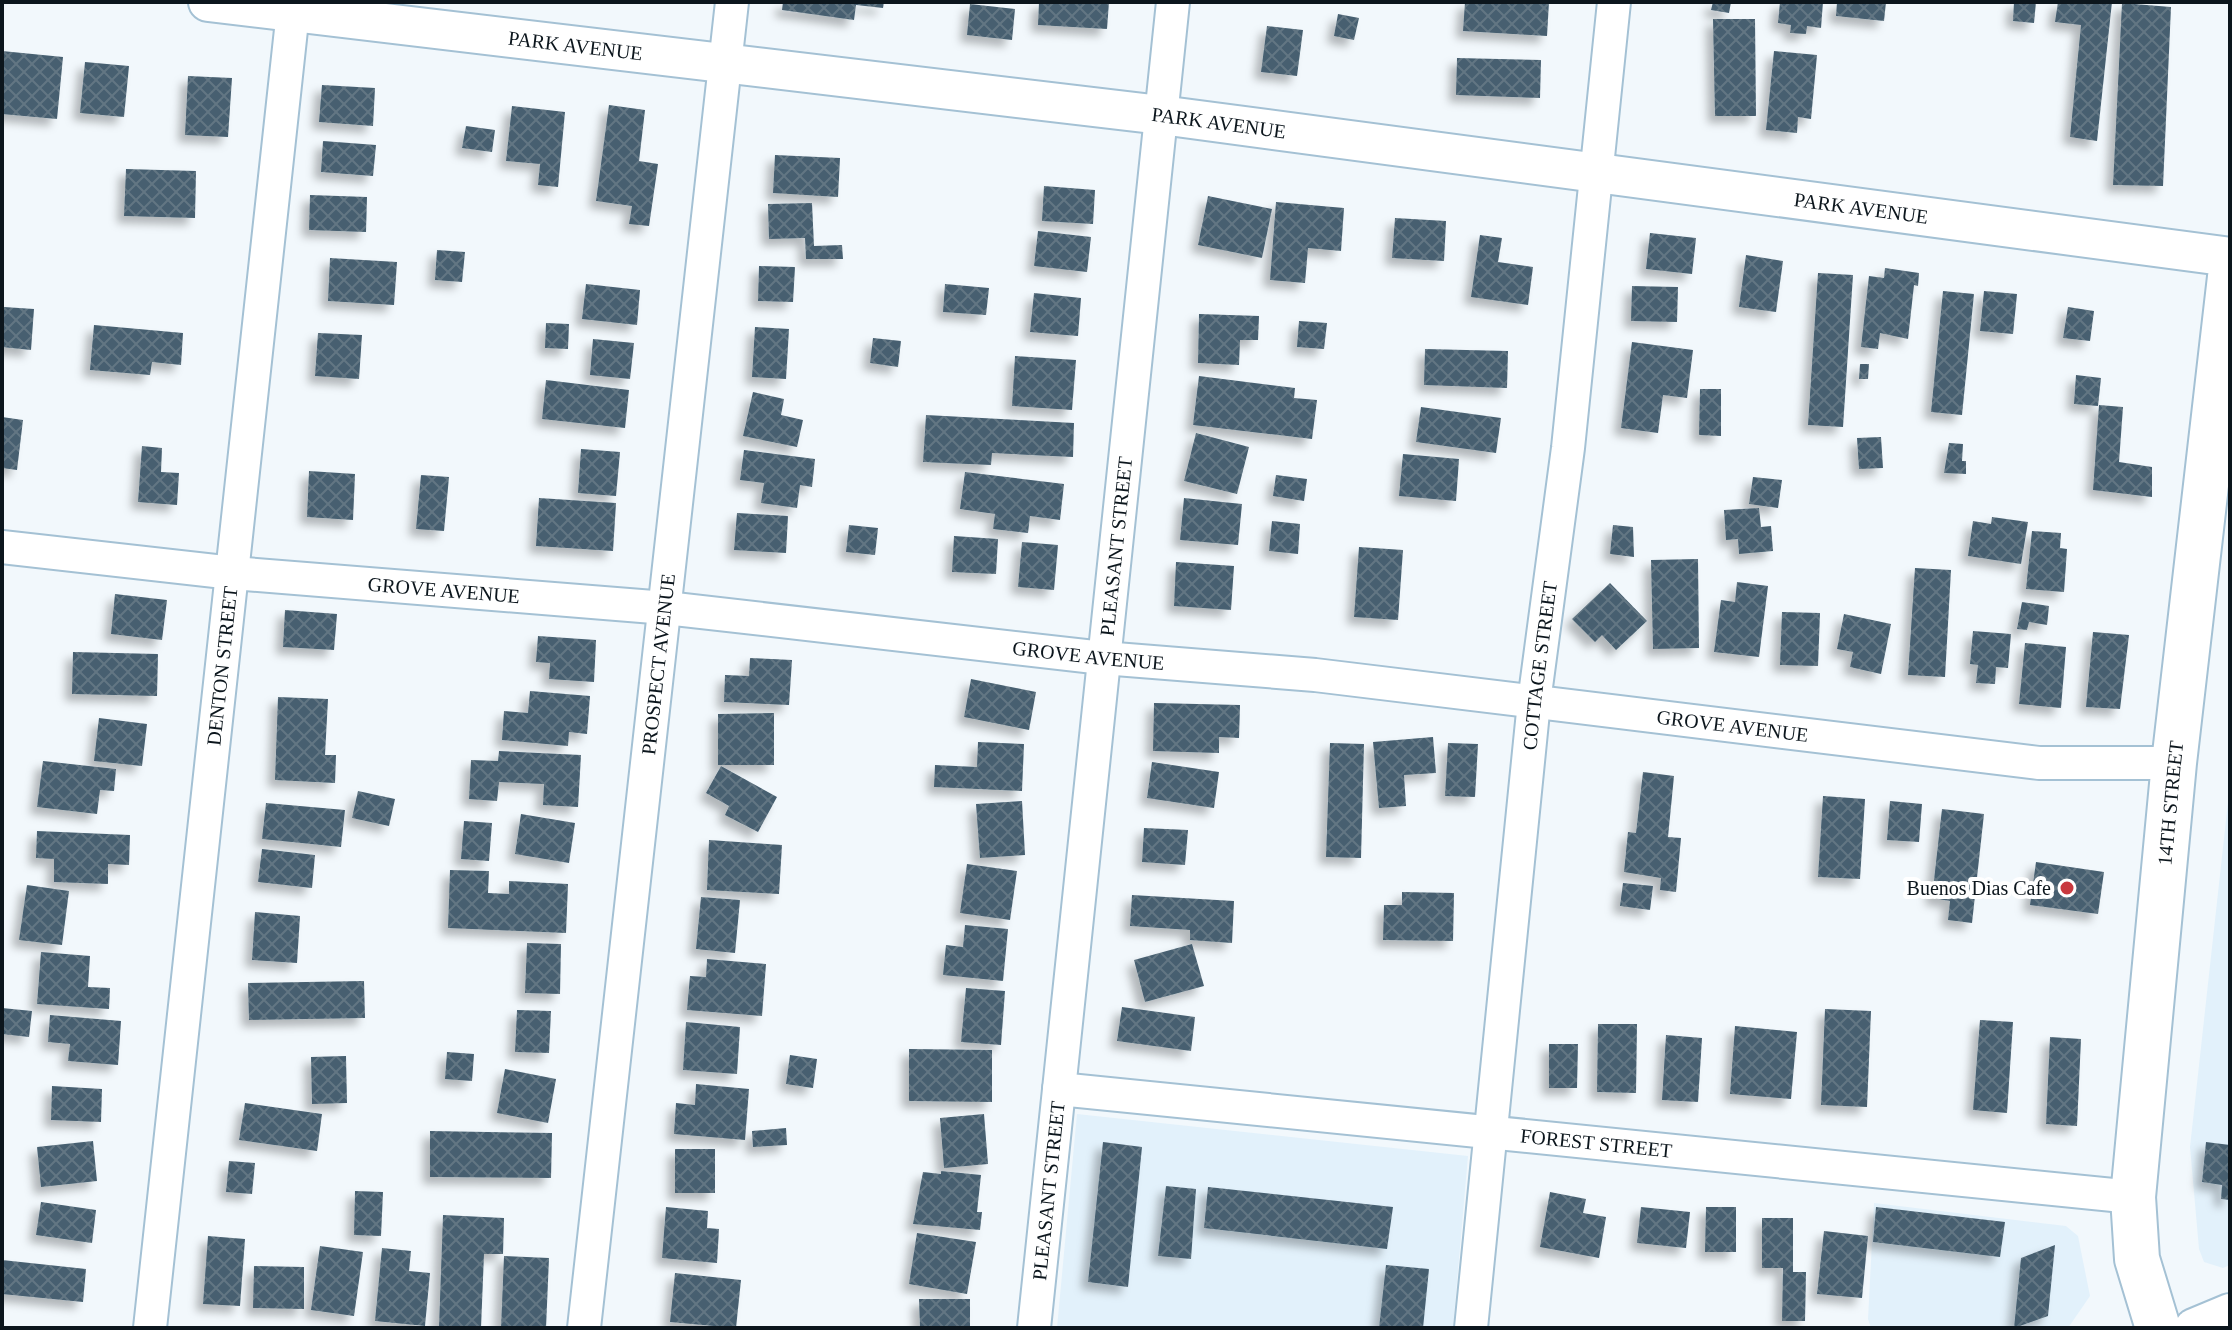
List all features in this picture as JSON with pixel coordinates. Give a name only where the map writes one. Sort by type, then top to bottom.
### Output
[{"type":"main road","name":"14TH STREET","points":[[2158,1328],[2137,1259],[2133,1197],[2174,763],[2230,277]]},
{"type":"street","name":"PARK AVENUE","points":[[208,2],[293,7],[1161,115],[2230,257]]},
{"type":"street","name":"PROSPECT AVENUE","points":[[584,1328],[732,2]]},
{"type":"street","name":"PLEASANT STREET","points":[[1034,1328],[1173,2]]},
{"type":"street","name":"COTTAGE STREET","points":[[1471,1328],[1534,702],[1598,175],[1614,2]]},
{"type":"street","name":"DENTON STREET","points":[[150,1328],[293,7]]},
{"type":"street","name":"GROVE AVENUE","points":[[2,547],[233,573],[666,608],[1103,658],[1315,675],[2039,763],[2174,763]]},
{"type":"street","name":"FOREST STREET","points":[[1059,1089],[2133,1197]]},
{"type":"street","points":[[2194,1328],[2230,1313]]},
{"type":"shaded area","points":[[2230,784],[2230,1265],[2223,1268],[2204,1262],[2199,1249],[2190,1147]]},
{"type":"shaded area","points":[[1077,1114],[1468,1156],[1453,1328],[1057,1328]]},
{"type":"shaded area","points":[[1874,1203],[2066,1226],[2078,1236],[2090,1296],[2068,1328],[1871,1328],[1868,1319]]},
{"type":"building","points":[[783,2],[884,2],[883,8],[856,5],[854,20],[782,10]]},
{"type":"building","points":[[1039,2],[1109,2],[1107,29],[1038,25]]},
{"type":"building","points":[[1465,2],[1549,2],[1547,36],[1463,31]]},
{"type":"building","points":[[1713,2],[1731,2],[1729,13],[1711,10]]},
{"type":"building","points":[[1780,2],[1823,2],[1821,28],[1807,26],[1806,34],[1790,33],[1791,25],[1778,23]]},
{"type":"building","points":[[1837,2],[1886,2],[1884,21],[1836,16]]},
{"type":"building","points":[[2014,2],[2036,2],[2034,23],[2013,21]]},
{"type":"building","points":[[2058,2],[2112,2],[2097,141],[2070,137],[2081,25],[2055,22]]},
{"type":"building","points":[[2122,3],[2171,7],[2163,186],[2113,185]]},
{"type":"building","points":[[970,4],[1015,9],[1012,40],[967,35]]},
{"type":"building","points":[[1338,14],[1359,18],[1354,40],[1334,36]]},
{"type":"building","points":[[1713,19],[1755,19],[1756,116],[1715,116]]},
{"type":"building","points":[[1267,26],[1303,30],[1297,76],[1261,72]]},
{"type":"building","points":[[2,51],[63,57],[57,119],[2,114]]},
{"type":"building","points":[[1774,51],[1817,55],[1811,119],[1798,117],[1797,133],[1766,130]]},
{"type":"building","points":[[1457,58],[1541,60],[1540,98],[1456,95]]},
{"type":"building","points":[[85,62],[129,66],[124,117],[80,113]]},
{"type":"building","points":[[188,76],[232,78],[228,137],[185,135]]},
{"type":"building","points":[[322,85],[375,88],[373,126],[319,122]]},
{"type":"building","points":[[609,105],[645,110],[639,161],[658,164],[649,226],[629,224],[632,206],[596,201]]},
{"type":"building","points":[[512,106],[565,112],[558,187],[538,185],[540,164],[506,161]]},
{"type":"building","points":[[466,126],[495,130],[492,152],[462,148]]},
{"type":"building","points":[[323,141],[376,145],[373,176],[321,172]]},
{"type":"building","points":[[775,155],[840,158],[838,197],[773,193]]},
{"type":"building","points":[[126,169],[196,171],[195,218],[124,216]]},
{"type":"building","points":[[1044,186],[1095,190],[1093,224],[1042,221]]},
{"type":"building","points":[[310,195],[367,197],[366,232],[309,230]]},
{"type":"building","points":[[1208,196],[1272,209],[1262,258],[1198,245]]},
{"type":"building","points":[[1276,202],[1344,208],[1341,251],[1308,248],[1305,283],[1270,280]]},
{"type":"building","points":[[812,203],[814,246],[842,245],[843,259],[806,259],[805,238],[769,239],[768,204]]},
{"type":"building","points":[[1395,218],[1446,221],[1444,261],[1392,258]]},
{"type":"building","points":[[1038,231],[1091,237],[1087,272],[1034,266]]},
{"type":"building","points":[[1650,233],[1696,238],[1692,274],[1646,269]]},
{"type":"building","points":[[1480,235],[1502,238],[1498,262],[1533,267],[1528,305],[1471,297]]},
{"type":"building","points":[[437,250],[465,252],[462,282],[435,280]]},
{"type":"building","points":[[1746,255],[1783,261],[1776,312],[1739,307]]},
{"type":"building","points":[[330,258],[397,262],[394,305],[328,301]]},
{"type":"building","points":[[759,266],[795,267],[793,302],[758,301]]},
{"type":"building","points":[[1885,268],[1919,273],[1918,286],[1914,285],[1908,339],[1880,333],[1878,349],[1861,347],[1869,276],[1884,278]]},
{"type":"building","points":[[1818,273],[1853,275],[1843,427],[1808,425]]},
{"type":"building","points":[[586,284],[640,290],[637,325],[582,319]]},
{"type":"building","points":[[945,284],[989,288],[986,315],[943,312]]},
{"type":"building","points":[[1632,286],[1678,287],[1677,322],[1631,321]]},
{"type":"building","points":[[1943,291],[1974,294],[1962,415],[1931,412]]},
{"type":"building","points":[[1984,291],[2017,294],[2013,334],[1980,331]]},
{"type":"building","points":[[1034,293],[1081,298],[1078,336],[1030,332]]},
{"type":"building","points":[[4,307],[34,309],[31,350],[2,347]]},
{"type":"building","points":[[2068,307],[2094,311],[2090,341],[2063,338]]},
{"type":"building","points":[[1199,314],[1259,316],[1258,340],[1240,340],[1239,365],[1198,363]]},
{"type":"building","points":[[1299,321],[1327,323],[1324,349],[1297,347]]},
{"type":"building","points":[[546,323],[569,324],[568,349],[545,348]]},
{"type":"building","points":[[94,325],[183,333],[181,365],[152,362],[150,375],[90,370]]},
{"type":"building","points":[[755,327],[789,329],[786,379],[752,377]]},
{"type":"building","points":[[318,333],[362,335],[359,379],[315,376]]},
{"type":"building","points":[[873,338],[901,341],[898,367],[870,363]]},
{"type":"building","points":[[593,339],[634,343],[630,379],[590,375]]},
{"type":"building","points":[[1632,342],[1693,350],[1687,398],[1663,395],[1658,433],[1621,428]]},
{"type":"building","points":[[1425,349],[1508,351],[1507,388],[1424,385]]},
{"type":"building","points":[[1015,356],[1076,360],[1072,410],[1012,406]]},
{"type":"building","points":[[1860,364],[1869,364],[1868,379],[1859,379]]},
{"type":"building","points":[[2076,375],[2101,378],[2098,406],[2074,404]]},
{"type":"building","points":[[1199,376],[1295,388],[1294,398],[1317,400],[1312,439],[1193,425]]},
{"type":"building","points":[[546,380],[629,390],[625,428],[542,419]]},
{"type":"building","points":[[1700,389],[1721,389],[1721,436],[1699,435]]},
{"type":"building","points":[[753,392],[784,399],[781,415],[803,420],[797,447],[743,436]]},
{"type":"building","points":[[2099,405],[2123,407],[2119,462],[2152,467],[2152,497],[2093,490]]},
{"type":"building","points":[[1421,407],[1501,418],[1496,453],[1416,442]]},
{"type":"building","points":[[926,415],[1074,423],[1073,457],[992,453],[991,465],[923,462]]},
{"type":"building","points":[[2,417],[23,420],[17,470],[2,468]]},
{"type":"building","points":[[1196,433],[1249,447],[1237,494],[1184,481]]},
{"type":"building","points":[[1881,437],[1883,468],[1859,469],[1857,438]]},
{"type":"building","points":[[1949,443],[1963,444],[1962,461],[1966,461],[1966,474],[1944,473]]},
{"type":"building","points":[[142,446],[162,448],[161,472],[179,473],[177,505],[138,502]]},
{"type":"building","points":[[581,449],[620,452],[616,496],[578,493]]},
{"type":"building","points":[[744,450],[815,459],[812,487],[800,485],[797,508],[761,503],[764,483],[740,480]]},
{"type":"building","points":[[1403,454],[1459,459],[1456,501],[1399,496]]},
{"type":"building","points":[[309,471],[355,474],[353,520],[307,517]]},
{"type":"building","points":[[965,472],[1064,484],[1060,520],[1030,516],[1028,533],[993,529],[995,514],[960,509]]},
{"type":"building","points":[[421,475],[449,477],[444,531],[416,529]]},
{"type":"building","points":[[1276,475],[1307,479],[1304,501],[1273,496]]},
{"type":"building","points":[[1753,477],[1782,480],[1778,508],[1749,504]]},
{"type":"building","points":[[539,498],[616,503],[613,551],[536,546]]},
{"type":"building","points":[[1184,498],[1242,504],[1238,545],[1180,540]]},
{"type":"building","points":[[1759,508],[1761,527],[1771,526],[1773,551],[1739,554],[1738,539],[1726,540],[1724,510]]},
{"type":"building","points":[[737,513],[788,516],[786,553],[734,550]]},
{"type":"building","points":[[1992,517],[2028,522],[2021,564],[1968,556],[1973,521],[1991,524]]},
{"type":"building","points":[[1272,521],[1300,524],[1298,554],[1269,551]]},
{"type":"building","points":[[849,525],[878,528],[875,555],[846,552]]},
{"type":"building","points":[[1613,525],[1633,527],[1634,557],[1610,554]]},
{"type":"building","points":[[2032,531],[2061,533],[2060,548],[2067,549],[2064,592],[2026,589]]},
{"type":"building","points":[[954,536],[998,539],[996,574],[952,572]]},
{"type":"building","points":[[1022,542],[1058,545],[1054,590],[1018,587]]},
{"type":"building","points":[[1359,547],[1403,550],[1398,620],[1354,617]]},
{"type":"building","points":[[1698,559],[1699,648],[1653,649],[1651,560]]},
{"type":"building","points":[[1176,562],[1234,566],[1231,610],[1174,606]]},
{"type":"building","points":[[1915,568],[1951,570],[1945,677],[1908,675]]},
{"type":"building","points":[[1737,582],[1768,586],[1759,657],[1714,652],[1721,600],[1735,602]]},
{"type":"building","points":[[1610,583],[1647,621],[1616,650],[1602,635],[1595,642],[1572,619]]},
{"type":"building","points":[[115,594],[167,600],[162,640],[111,634]]},
{"type":"building","points":[[2022,602],[2049,606],[2047,625],[2029,622],[2027,630],[2017,629]]},
{"type":"building","points":[[285,610],[337,614],[334,650],[283,647]]},
{"type":"building","points":[[1782,612],[1820,613],[1818,666],[1780,665]]},
{"type":"building","points":[[1844,614],[1891,624],[1881,674],[1850,667],[1853,652],[1837,649]]},
{"type":"building","points":[[1973,631],[2011,634],[2008,668],[1996,667],[1995,684],[1976,683],[1978,665],[1970,664]]},
{"type":"building","points":[[2093,632],[2129,635],[2120,709],[2086,707]]},
{"type":"building","points":[[538,636],[596,640],[594,682],[549,679],[550,663],[536,662]]},
{"type":"building","points":[[2025,643],[2066,647],[2061,708],[2019,704]]},
{"type":"building","points":[[73,652],[158,654],[157,696],[72,694]]},
{"type":"building","points":[[750,658],[792,660],[789,705],[724,702],[725,675],[749,676]]},
{"type":"building","points":[[971,679],[1036,692],[1029,730],[964,717]]},
{"type":"building","points":[[530,691],[590,696],[587,734],[569,732],[568,746],[502,740],[504,711],[528,713]]},
{"type":"building","points":[[278,697],[328,699],[325,755],[336,755],[335,783],[275,780]]},
{"type":"building","points":[[1154,703],[1240,705],[1239,738],[1219,737],[1219,753],[1153,751]]},
{"type":"building","points":[[774,713],[774,765],[718,765],[718,714]]},
{"type":"building","points":[[99,718],[147,724],[142,766],[94,761]]},
{"type":"building","points":[[1433,737],[1436,773],[1404,775],[1406,806],[1379,808],[1373,742]]},
{"type":"building","points":[[978,742],[1024,744],[1022,791],[934,787],[935,765],[977,767]]},
{"type":"building","points":[[1330,743],[1364,744],[1361,858],[1326,857]]},
{"type":"building","points":[[1448,743],[1478,744],[1475,797],[1445,796]]},
{"type":"building","points":[[499,751],[581,755],[578,807],[543,805],[544,784],[499,782],[497,801],[469,799],[471,760],[498,761]]},
{"type":"building","points":[[43,761],[116,769],[114,791],[100,790],[97,814],[37,807]]},
{"type":"building","points":[[1152,762],[1219,772],[1214,808],[1147,798]]},
{"type":"building","points":[[721,766],[777,797],[758,832],[725,815],[729,806],[706,793]]},
{"type":"building","points":[[1643,772],[1674,776],[1668,837],[1681,838],[1676,892],[1660,890],[1661,878],[1624,872],[1628,832],[1636,833]]},
{"type":"building","points":[[358,791],[395,799],[389,826],[352,818]]},
{"type":"building","points":[[1823,796],[1865,799],[1860,879],[1818,877]]},
{"type":"building","points":[[1022,801],[1025,855],[980,858],[976,804]]},
{"type":"building","points":[[1890,801],[1922,804],[1919,842],[1887,840]]},
{"type":"building","points":[[266,803],[345,810],[341,847],[262,839]]},
{"type":"building","points":[[1942,809],[1984,814],[1972,923],[1948,920],[1950,901],[1932,898]]},
{"type":"building","points":[[521,814],[575,823],[569,863],[515,854]]},
{"type":"building","points":[[464,821],[492,823],[489,861],[461,859]]},
{"type":"building","points":[[1144,828],[1188,830],[1185,865],[1142,862]]},
{"type":"building","points":[[37,831],[130,835],[129,865],[108,864],[108,884],[54,882],[54,859],[36,858]]},
{"type":"building","points":[[709,840],[782,845],[779,894],[707,890]]},
{"type":"building","points":[[262,849],[315,855],[312,888],[258,882]]},
{"type":"building","name":"Buenos Dias Cafe","points":[[2036,862],[2104,872],[2098,914],[2030,905]]},
{"type":"building","points":[[967,864],[1017,871],[1010,920],[960,913]]},
{"type":"building","points":[[450,870],[489,871],[488,893],[509,894],[509,881],[568,884],[566,933],[448,928]]},
{"type":"building","points":[[1623,883],[1653,886],[1650,910],[1620,906]]},
{"type":"building","points":[[27,885],[69,891],[62,945],[19,940]]},
{"type":"building","points":[[1402,892],[1454,893],[1453,941],[1383,940],[1384,905],[1402,905]]},
{"type":"building","points":[[1132,895],[1234,901],[1232,943],[1190,940],[1190,930],[1130,926]]},
{"type":"building","points":[[701,897],[740,900],[735,953],[696,949]]},
{"type":"building","points":[[255,912],[300,916],[297,963],[252,960]]},
{"type":"building","points":[[965,925],[1008,929],[1003,981],[943,975],[946,945],[963,947]]},
{"type":"building","points":[[527,943],[561,944],[560,994],[525,993]]},
{"type":"building","points":[[1192,944],[1204,986],[1145,1002],[1134,960]]},
{"type":"building","points":[[41,952],[90,956],[88,987],[110,988],[109,1009],[37,1004]]},
{"type":"building","points":[[707,959],[766,964],[762,1016],[687,1010],[690,976],[706,977]]},
{"type":"building","points":[[364,981],[365,1018],[249,1020],[248,983]]},
{"type":"building","points":[[966,988],[1005,991],[1001,1045],[961,1042]]},
{"type":"building","points":[[1122,1007],[1195,1017],[1191,1051],[1117,1041]]},
{"type":"building","points":[[2,1008],[32,1011],[29,1037],[2,1034]]},
{"type":"building","points":[[1825,1009],[1871,1011],[1867,1107],[1821,1105]]},
{"type":"building","points":[[517,1010],[551,1011],[549,1053],[515,1052]]},
{"type":"building","points":[[50,1015],[121,1021],[118,1065],[68,1061],[70,1044],[48,1042]]},
{"type":"building","points":[[1980,1020],[2013,1022],[2007,1113],[1973,1110]]},
{"type":"building","points":[[686,1022],[740,1027],[737,1074],[683,1070]]},
{"type":"building","points":[[1598,1024],[1637,1024],[1636,1093],[1597,1092]]},
{"type":"building","points":[[1735,1026],[1797,1032],[1791,1099],[1730,1094]]},
{"type":"building","points":[[1666,1035],[1702,1038],[1698,1102],[1662,1100]]},
{"type":"building","points":[[2050,1037],[2081,1039],[2077,1126],[2046,1124]]},
{"type":"building","points":[[1549,1044],[1578,1044],[1577,1088],[1549,1088]]},
{"type":"building","points":[[909,1049],[992,1050],[992,1102],[909,1101]]},
{"type":"building","points":[[447,1052],[474,1054],[472,1081],[445,1079]]},
{"type":"building","points":[[790,1055],[817,1059],[813,1088],[786,1084]]},
{"type":"building","points":[[346,1056],[347,1103],[312,1104],[311,1057]]},
{"type":"building","points":[[505,1069],[556,1079],[548,1123],[497,1113]]},
{"type":"building","points":[[696,1084],[749,1089],[745,1140],[674,1134],[676,1103],[695,1105]]},
{"type":"building","points":[[52,1086],[102,1089],[101,1122],[51,1120]]},
{"type":"building","points":[[245,1103],[322,1114],[317,1151],[239,1140]]},
{"type":"building","points":[[984,1114],[988,1164],[944,1168],[940,1118]]},
{"type":"building","points":[[786,1128],[787,1145],[753,1147],[752,1131]]},
{"type":"building","points":[[430,1131],[552,1133],[551,1178],[430,1177]]},
{"type":"building","points":[[93,1141],[97,1181],[41,1187],[37,1147]]},
{"type":"building","points":[[1103,1142],[1142,1147],[1128,1287],[1088,1282]]},
{"type":"building","points":[[2206,1142],[2230,1145],[2230,1200],[2221,1199],[2222,1185],[2202,1182]]},
{"type":"building","points":[[675,1149],[715,1149],[715,1193],[675,1193]]},
{"type":"building","points":[[229,1161],[255,1163],[252,1194],[226,1192]]},
{"type":"building","points":[[941,1171],[981,1175],[977,1212],[982,1212],[980,1230],[913,1224],[923,1172],[941,1174]]},
{"type":"building","points":[[1166,1186],[1196,1189],[1191,1259],[1158,1256]]},
{"type":"building","points":[[1208,1187],[1393,1207],[1387,1249],[1204,1228]]},
{"type":"building","points":[[355,1191],[383,1192],[381,1236],[354,1235]]},
{"type":"building","points":[[1550,1192],[1586,1199],[1583,1213],[1606,1217],[1599,1258],[1540,1247]]},
{"type":"building","points":[[41,1202],[96,1210],[92,1243],[36,1235]]},
{"type":"building","points":[[666,1207],[708,1211],[707,1228],[719,1229],[717,1263],[662,1258]]},
{"type":"building","points":[[1641,1207],[1690,1212],[1686,1248],[1637,1243]]},
{"type":"building","points":[[1706,1207],[1736,1207],[1736,1252],[1705,1252]]},
{"type":"building","points":[[1876,1207],[2005,1222],[2000,1257],[1873,1242]]},
{"type":"building","points":[[443,1215],[504,1218],[503,1254],[484,1254],[481,1328],[439,1327]]},
{"type":"building","points":[[1762,1218],[1793,1218],[1793,1272],[1806,1272],[1805,1321],[1782,1321],[1783,1268],[1762,1268]]},
{"type":"building","points":[[1824,1231],[1868,1236],[1862,1298],[1817,1294]]},
{"type":"building","points":[[917,1233],[976,1242],[967,1294],[909,1284]]},
{"type":"building","points":[[208,1236],[245,1239],[240,1306],[203,1304]]},
{"type":"building","points":[[2055,1245],[2048,1316],[2014,1328],[2021,1258]]},
{"type":"building","points":[[320,1246],[363,1252],[354,1316],[311,1310]]},
{"type":"building","points":[[382,1248],[411,1251],[409,1271],[430,1273],[425,1326],[375,1321]]},
{"type":"building","points":[[504,1256],[549,1258],[546,1328],[501,1328]]},
{"type":"building","points":[[2,1260],[86,1269],[83,1302],[2,1294]]},
{"type":"building","points":[[1386,1265],[1429,1269],[1423,1328],[1379,1328]]},
{"type":"building","points":[[254,1266],[304,1267],[304,1309],[253,1308]]},
{"type":"building","points":[[675,1273],[741,1280],[736,1328],[670,1322]]},
{"type":"building","points":[[919,1299],[970,1299],[970,1328],[920,1328]]},
{"type":"place","name":"Buenos Dias Cafe","points":[[2067,888]]}]
